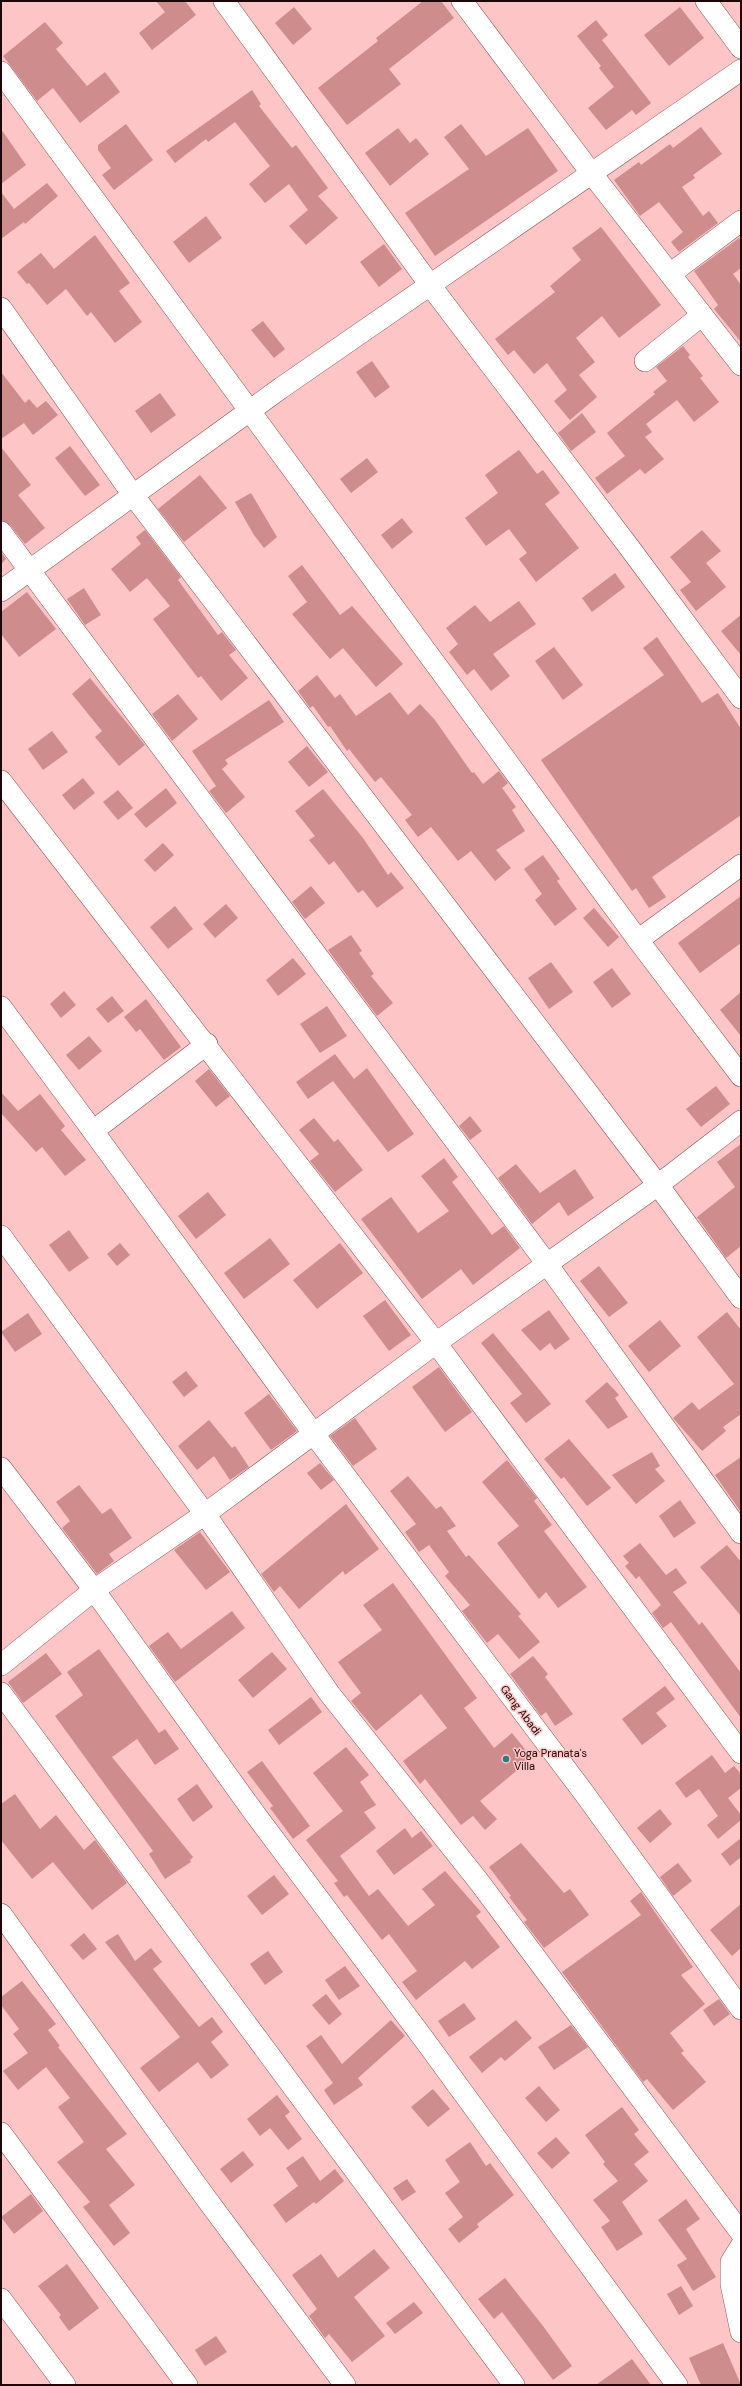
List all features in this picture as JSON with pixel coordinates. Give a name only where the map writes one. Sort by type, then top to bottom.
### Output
[{"type":"street","points":[[224,1],[430,285],[629,547],[741,698]]},
{"type":"street","points":[[462,1],[592,174],[741,365]]},
{"type":"street","points":[[706,1],[741,48]]},
{"type":"street","points":[[1,591],[251,411],[741,70]]},
{"type":"street","points":[[1,72],[638,940],[741,1076]]},
{"type":"street","points":[[670,274],[741,222]]},
{"type":"street","points":[[1,308],[133,495],[658,1185],[741,1298]]},
{"type":"street","points":[[646,361],[702,315]]},
{"type":"street","points":[[1,532],[31,570],[547,1264],[741,1533]]},
{"type":"street","points":[[1,781],[436,1343],[741,1753]]},
{"type":"street","points":[[638,940],[741,865]]},
{"type":"street","name":"Gang Abadi","points":[[1,1008],[93,1131],[313,1433],[584,1793],[741,2009]]},
{"type":"street","points":[[93,1131],[206,1044]]},
{"type":"street","points":[[1,1665],[94,1590],[205,1514],[436,1343],[658,1185],[741,1121]]},
{"type":"street","points":[[1,1236],[205,1514],[329,1693],[480,1883],[741,2233]]},
{"type":"street","points":[[1,1468],[94,1590],[255,1814],[423,2038],[676,2385]]},
{"type":"street","points":[[1,1693],[514,2385]]},
{"type":"street","points":[[1,1914],[200,2190],[345,2385]]},
{"type":"street","points":[[1,2133],[187,2385]]},
{"type":"street","points":[[736,2254],[731,2284],[741,2332]]},
{"type":"street","points":[[1,2299],[65,2385]]},
{"type":"building","points":[[156,1],[185,1],[196,15],[152,50],[139,33],[165,12]]},
{"type":"building","points":[[423,1],[441,1],[454,18],[389,69],[401,84],[347,125],[318,88],[378,41],[376,38]]},
{"type":"building","points":[[294,7],[312,29],[293,45],[275,23]]},
{"type":"building","points":[[680,7],[704,38],[669,66],[644,35]]},
{"type":"building","points":[[596,20],[608,35],[602,40],[651,103],[636,115],[632,110],[606,130],[588,108],[614,87],[599,68],[601,66],[577,36]]},
{"type":"building","points":[[45,22],[63,43],[56,49],[87,86],[105,72],[120,92],[80,123],[53,88],[37,101],[3,56]]},
{"type":"building","points":[[252,90],[261,104],[259,106],[292,148],[296,145],[328,188],[318,196],[338,218],[306,245],[289,226],[308,210],[289,184],[265,203],[249,184],[270,166],[235,122],[208,142],[206,139],[175,163],[166,151]]},
{"type":"building","points":[[126,124],[153,160],[114,190],[102,175],[111,168],[98,150],[98,145]]},
{"type":"building","points":[[461,124],[486,156],[528,128],[558,171],[435,256],[405,213],[469,169],[444,137]]},
{"type":"building","points":[[701,127],[722,154],[693,175],[695,178],[682,187],[703,216],[709,211],[718,223],[679,252],[671,242],[683,232],[659,202],[640,216],[614,180],[639,162],[641,165],[670,144],[673,148]]},
{"type":"building","points":[[398,128],[410,143],[416,138],[429,154],[390,186],[365,153]]},
{"type":"building","points":[[1,129],[26,165],[1,184]]},
{"type":"building","points":[[47,183],[58,196],[25,224],[24,222],[1,239],[1,192],[14,209]]},
{"type":"building","points":[[206,216],[222,238],[189,263],[173,242]]},
{"type":"building","points":[[601,227],[661,305],[619,338],[602,316],[576,338],[595,362],[579,375],[597,397],[570,420],[554,401],[567,390],[547,363],[534,374],[514,350],[508,355],[495,339],[555,292],[550,286],[581,260],[572,248]]},
{"type":"building","points":[[95,235],[130,283],[119,291],[142,322],[115,343],[91,312],[87,316],[66,289],[47,305],[29,283],[27,284],[17,272],[41,253],[54,269]]},
{"type":"building","points":[[739,238],[741,241],[741,268],[733,274],[741,285],[741,342],[714,309],[718,305],[694,271]]},
{"type":"building","points":[[384,244],[402,269],[379,287],[360,262]]},
{"type":"building","points":[[263,321],[285,349],[274,358],[251,330]]},
{"type":"building","points":[[683,346],[690,355],[688,357],[703,376],[700,378],[719,402],[694,422],[677,400],[646,424],[652,432],[645,437],[664,459],[645,474],[640,469],[607,494],[595,478],[625,456],[607,433],[655,394],[653,392],[667,381],[656,367]]},
{"type":"building","points":[[372,361],[390,387],[375,398],[356,372]]},
{"type":"building","points":[[1,372],[25,403],[29,399],[37,408],[46,401],[58,415],[33,435],[24,423],[1,439]]},
{"type":"building","points":[[160,393],[176,415],[151,433],[135,411]]},
{"type":"building","points":[[582,413],[596,432],[571,451],[558,433]]},
{"type":"building","points":[[70,446],[100,485],[85,496],[55,458]]},
{"type":"building","points":[[1,447],[31,485],[18,495],[45,528],[25,544],[10,525],[1,520]]},
{"type":"building","points":[[519,450],[537,474],[543,470],[560,493],[545,504],[579,548],[536,582],[519,559],[527,553],[509,529],[486,546],[465,518],[498,493],[485,475]]},
{"type":"building","points":[[367,458],[378,472],[351,493],[340,479]]},
{"type":"building","points":[[200,475],[227,508],[184,542],[158,509]]},
{"type":"building","points":[[251,493],[277,537],[264,548],[254,535],[235,502]]},
{"type":"building","points":[[402,518],[413,532],[392,549],[381,535]]},
{"type":"building","points":[[145,530],[181,577],[178,580],[218,635],[222,632],[236,650],[229,655],[248,678],[221,701],[201,676],[198,678],[153,619],[170,606],[147,578],[130,592],[111,569],[141,544],[136,537]]},
{"type":"building","points":[[702,530],[721,551],[706,563],[726,587],[696,611],[680,590],[691,582],[670,557]]},
{"type":"building","points":[[1,552],[6,559],[1,564]]},
{"type":"building","points":[[302,565],[340,615],[352,606],[403,664],[376,687],[343,648],[330,659],[292,614],[307,602],[288,576]]},
{"type":"building","points":[[615,573],[625,587],[592,612],[582,598]]},
{"type":"building","points":[[84,588],[101,615],[85,625],[67,599]]},
{"type":"building","points":[[27,592],[56,629],[19,657],[1,634],[1,612]]},
{"type":"building","points":[[519,601],[536,624],[493,654],[510,676],[491,691],[474,669],[467,675],[449,652],[458,644],[446,628],[475,605],[490,622]]},
{"type":"building","points":[[741,615],[741,655],[721,631]]},
{"type":"building","points":[[657,637],[702,703],[718,693],[741,729],[741,815],[652,877],[666,897],[649,908],[636,888],[632,891],[541,760],[664,675],[643,648]]},
{"type":"building","points":[[554,647],[583,685],[563,700],[535,661]]},
{"type":"building","points":[[317,675],[335,698],[340,694],[356,716],[390,692],[408,715],[420,704],[435,720],[472,773],[474,772],[483,784],[499,771],[508,783],[502,788],[516,807],[512,810],[525,831],[496,850],[511,868],[495,881],[471,851],[458,861],[431,827],[418,837],[405,820],[412,815],[381,777],[375,782],[349,749],[347,751],[330,726],[328,727],[313,706],[310,708],[298,691]]},
{"type":"building","points":[[90,678],[145,745],[119,766],[95,737],[102,731],[72,694]]},
{"type":"building","points":[[178,694],[198,719],[172,741],[152,714]]},
{"type":"building","points":[[269,700],[284,722],[225,760],[228,764],[222,769],[245,797],[226,813],[209,791],[216,786],[192,751]]},
{"type":"building","points":[[52,731],[68,752],[43,770],[28,749]]},
{"type":"building","points":[[307,746],[328,772],[309,787],[288,762]]},
{"type":"building","points":[[83,778],[95,793],[74,810],[62,795]]},
{"type":"building","points":[[166,788],[177,803],[146,828],[134,814]]},
{"type":"building","points":[[323,789],[363,838],[388,875],[391,872],[404,888],[377,908],[363,890],[358,893],[334,861],[329,865],[309,840],[315,836],[295,811]]},
{"type":"building","points":[[118,790],[133,808],[118,820],[103,802]]},
{"type":"building","points":[[163,843],[174,855],[155,872],[144,860]]},
{"type":"building","points":[[543,855],[560,879],[557,881],[577,909],[555,926],[535,900],[542,894],[524,869]]},
{"type":"building","points":[[311,886],[325,903],[305,919],[292,902]]},
{"type":"building","points":[[741,896],[741,943],[700,973],[678,943]]},
{"type":"building","points":[[226,904],[238,918],[215,938],[203,924]]},
{"type":"building","points":[[175,906],[193,929],[168,949],[150,927]]},
{"type":"building","points":[[594,908],[619,937],[608,947],[583,918]]},
{"type":"building","points":[[351,935],[362,951],[359,953],[374,974],[371,976],[393,1003],[377,1016],[328,950]]},
{"type":"building","points":[[293,958],[306,974],[278,996],[266,980]]},
{"type":"building","points":[[551,962],[573,992],[549,1009],[528,978]]},
{"type":"building","points":[[612,968],[631,994],[612,1008],[593,982]]},
{"type":"building","points":[[64,991],[76,1005],[61,1018],[50,1004]]},
{"type":"building","points":[[741,992],[741,1036],[720,1010]]},
{"type":"building","points":[[112,996],[124,1011],[108,1023],[96,1009]]},
{"type":"building","points":[[146,999],[181,1047],[164,1060],[140,1029],[136,1032],[124,1017]]},
{"type":"building","points":[[327,1006],[347,1036],[320,1053],[300,1024]]},
{"type":"building","points":[[89,1036],[102,1051],[79,1070],[66,1055]]},
{"type":"building","points":[[335,1054],[354,1079],[367,1068],[414,1134],[388,1152],[333,1081],[308,1099],[296,1082]]},
{"type":"building","points":[[209,1069],[230,1096],[216,1107],[195,1081]]},
{"type":"building","points":[[716,1086],[730,1104],[701,1127],[686,1109]]},
{"type":"building","points":[[1,1092],[18,1111],[40,1094],[65,1126],[61,1130],[86,1160],[65,1176],[42,1147],[36,1152],[1,1113]]},
{"type":"building","points":[[470,1116],[482,1131],[470,1140],[459,1126]]},
{"type":"building","points":[[314,1118],[334,1142],[338,1139],[363,1170],[335,1192],[310,1161],[319,1154],[299,1130]]},
{"type":"building","points":[[741,1144],[741,1246],[726,1258],[697,1217],[735,1187],[717,1162]]},
{"type":"building","points":[[444,1158],[458,1177],[452,1182],[492,1235],[504,1226],[520,1248],[473,1285],[461,1269],[422,1299],[361,1219],[391,1197],[418,1233],[449,1211],[421,1176]]},
{"type":"building","points":[[516,1164],[540,1193],[575,1169],[594,1198],[568,1216],[559,1202],[532,1224],[498,1178]]},
{"type":"building","points":[[208,1192],[226,1215],[196,1239],[178,1216]]},
{"type":"building","points":[[69,1230],[89,1258],[69,1272],[49,1245]]},
{"type":"building","points":[[270,1238],[290,1264],[244,1299],[224,1273]]},
{"type":"building","points":[[120,1243],[130,1255],[117,1266],[107,1254]]},
{"type":"building","points":[[340,1243],[363,1273],[317,1309],[293,1280]]},
{"type":"building","points":[[599,1266],[628,1303],[609,1317],[580,1281]]},
{"type":"building","points":[[385,1300],[411,1335],[389,1351],[363,1316]]},
{"type":"building","points":[[549,1310],[570,1339],[555,1350],[550,1343],[540,1351],[521,1330]]},
{"type":"building","points":[[727,1312],[741,1330],[741,1414],[723,1427],[726,1431],[702,1451],[673,1418],[692,1402],[699,1410],[734,1384],[697,1337]]},
{"type":"building","points":[[28,1313],[42,1334],[15,1352],[1,1332]]},
{"type":"building","points":[[660,1320],[681,1346],[649,1372],[628,1346]]},
{"type":"building","points":[[493,1333],[551,1404],[526,1423],[510,1403],[522,1394],[481,1343]]},
{"type":"building","points":[[439,1367],[472,1412],[445,1432],[412,1387]]},
{"type":"building","points":[[186,1371],[198,1386],[184,1397],[172,1382]]},
{"type":"building","points":[[607,1382],[619,1395],[615,1398],[628,1417],[608,1429],[585,1401]]},
{"type":"building","points":[[269,1394],[297,1431],[271,1450],[244,1413]]},
{"type":"building","points":[[355,1418],[377,1449],[353,1466],[330,1436]]},
{"type":"building","points":[[209,1420],[232,1448],[235,1446],[249,1467],[230,1480],[214,1456],[197,1470],[178,1446]]},
{"type":"building","points":[[569,1439],[611,1488],[587,1506],[564,1477],[561,1479],[544,1459]]},
{"type":"building","points":[[652,1452],[660,1466],[655,1469],[665,1481],[636,1504],[612,1475]]},
{"type":"building","points":[[741,1457],[741,1512],[715,1475]]},
{"type":"building","points":[[507,1460],[537,1498],[534,1501],[552,1525],[544,1531],[587,1587],[558,1608],[546,1592],[539,1599],[497,1543],[519,1526],[482,1482]]},
{"type":"building","points":[[320,1463],[334,1480],[321,1490],[307,1473]]},
{"type":"building","points":[[408,1476],[436,1509],[441,1506],[456,1526],[447,1531],[466,1557],[469,1555],[521,1614],[518,1616],[540,1642],[519,1659],[498,1634],[487,1643],[462,1611],[470,1605],[445,1576],[449,1572],[429,1545],[419,1552],[405,1532],[416,1524],[390,1491]]},
{"type":"building","points":[[79,1485],[102,1514],[111,1508],[132,1538],[109,1554],[114,1561],[97,1574],[62,1528],[70,1521],[56,1502]]},
{"type":"building","points":[[680,1500],[696,1523],[674,1538],[659,1516]]},
{"type":"building","points":[[346,1504],[379,1549],[345,1575],[343,1571],[299,1609],[280,1586],[274,1592],[261,1574]]},
{"type":"building","points":[[200,1532],[230,1572],[206,1590],[174,1550]]},
{"type":"building","points":[[640,1543],[666,1575],[676,1568],[687,1583],[673,1592],[699,1625],[702,1622],[741,1673],[741,1718],[671,1622],[663,1628],[652,1613],[661,1605],[639,1576],[636,1579],[625,1566],[629,1563],[623,1556]]},
{"type":"building","points":[[727,1545],[741,1562],[741,1616],[700,1567]]},
{"type":"building","points":[[393,1583],[477,1698],[464,1708],[494,1748],[512,1733],[532,1758],[480,1801],[497,1819],[485,1830],[473,1816],[461,1825],[425,1779],[420,1784],[403,1761],[447,1728],[421,1694],[376,1731],[351,1701],[361,1693],[338,1662],[382,1630],[363,1605]]},
{"type":"building","points":[[232,1611],[245,1628],[175,1682],[149,1646],[168,1632],[181,1649]]},
{"type":"building","points":[[99,1649],[159,1733],[165,1729],[179,1749],[155,1765],[137,1739],[112,1757],[193,1857],[190,1860],[191,1862],[165,1879],[149,1854],[153,1851],[55,1716],[83,1695],[67,1672]]},
{"type":"building","points":[[272,1652],[287,1669],[253,1698],[238,1680]]},
{"type":"building","points":[[46,1653],[62,1674],[23,1703],[8,1682]]},
{"type":"building","points":[[533,1656],[548,1674],[545,1677],[573,1714],[555,1726],[546,1712],[541,1716],[510,1674]]},
{"type":"building","points":[[665,1686],[675,1699],[656,1713],[667,1726],[642,1745],[622,1719]]},
{"type":"building","points":[[311,1697],[322,1712],[279,1745],[268,1730]]},
{"type":"building","points":[[346,1747],[369,1775],[360,1782],[376,1805],[364,1812],[376,1828],[340,1856],[369,1896],[378,1889],[408,1926],[435,1905],[422,1889],[445,1871],[481,1912],[476,1916],[500,1947],[472,1969],[465,1961],[416,2000],[402,1982],[417,1971],[389,1934],[382,1940],[347,1895],[344,1897],[334,1883],[338,1881],[306,1840],[343,1811],[313,1773]]},
{"type":"building","points":[[712,1755],[725,1773],[734,1766],[741,1774],[741,1788],[728,1798],[741,1815],[741,1820],[718,1839],[707,1825],[718,1816],[699,1789],[686,1798],[675,1783]]},
{"type":"building","points":[[262,1761],[310,1826],[293,1839],[270,1808],[273,1806],[247,1772]]},
{"type":"building","points":[[197,1784],[213,1807],[193,1822],[177,1799]]},
{"type":"building","points":[[15,1794],[40,1829],[56,1815],[84,1850],[95,1840],[127,1883],[92,1910],[53,1862],[32,1879],[1,1840],[1,1804]]},
{"type":"building","points":[[660,1809],[672,1824],[650,1843],[637,1828]]},
{"type":"building","points":[[405,1828],[412,1838],[421,1831],[433,1846],[394,1875],[376,1851]]},
{"type":"building","points":[[741,1838],[741,1857],[730,1866],[721,1854]]},
{"type":"building","points":[[521,1843],[564,1893],[570,1889],[589,1915],[544,1948],[524,1922],[527,1920],[509,1897],[511,1896],[489,1867]]},
{"type":"building","points":[[678,1863],[692,1881],[673,1896],[660,1877]]},
{"type":"building","points":[[274,1875],[289,1894],[262,1915],[247,1896]]},
{"type":"building","points":[[641,1892],[693,1967],[681,1975],[705,2004],[670,2033],[684,2051],[681,2053],[706,2082],[673,2110],[647,2079],[643,2082],[562,1972],[641,1915],[630,1901]]},
{"type":"building","points":[[741,1904],[741,1948],[732,1956],[710,1930]]},
{"type":"building","points":[[84,1933],[97,1949],[83,1960],[70,1945]]},
{"type":"building","points":[[118,1934],[135,1961],[151,1948],[162,1962],[153,1969],[199,2027],[212,2017],[223,2032],[211,2042],[229,2065],[211,2079],[198,2062],[159,2092],[140,2068],[180,2037],[105,1942]]},
{"type":"building","points":[[268,1951],[283,1972],[265,1985],[250,1964]]},
{"type":"building","points":[[345,1966],[360,1986],[339,2000],[325,1980]]},
{"type":"building","points":[[22,1981],[56,2024],[48,2030],[60,2046],[58,2047],[127,2134],[106,2149],[135,2185],[109,2205],[130,2233],[114,2246],[83,2207],[90,2202],[57,2162],[84,2142],[58,2107],[70,2098],[46,2067],[18,2090],[3,2071],[28,2053],[13,2034],[19,2029],[1,2005],[1,1997]]},
{"type":"building","points":[[326,1994],[342,2014],[329,2025],[312,2005]]},
{"type":"building","points":[[719,1999],[730,2014],[714,2026],[703,2010]]},
{"type":"building","points":[[464,2003],[476,2019],[449,2037],[438,2021]]},
{"type":"building","points":[[391,2020],[405,2036],[358,2078],[363,2085],[334,2105],[324,2090],[333,2083],[306,2046],[321,2035],[342,2064]]},
{"type":"building","points":[[516,2020],[532,2038],[505,2061],[501,2057],[482,2073],[469,2057]]},
{"type":"building","points":[[571,2025],[588,2047],[554,2070],[538,2047]]},
{"type":"building","points":[[539,2086],[560,2110],[546,2122],[525,2098]]},
{"type":"building","points":[[433,2089],[450,2109],[428,2127],[411,2107]]},
{"type":"building","points":[[277,2095],[290,2112],[285,2116],[302,2139],[288,2150],[270,2128],[260,2136],[247,2119]]},
{"type":"building","points":[[622,2107],[639,2130],[634,2134],[649,2152],[634,2164],[648,2181],[622,2202],[643,2234],[617,2251],[601,2227],[610,2221],[593,2200],[618,2181],[603,2164],[605,2162],[585,2135]]},
{"type":"building","points":[[556,2137],[570,2153],[552,2169],[537,2153]]},
{"type":"building","points":[[470,2142],[486,2166],[490,2163],[514,2195],[477,2224],[479,2227],[459,2243],[448,2229],[463,2217],[445,2193],[460,2182],[445,2160]]},
{"type":"building","points":[[243,2151],[254,2165],[231,2183],[220,2169]]},
{"type":"building","points":[[303,2156],[320,2181],[335,2169],[344,2181],[316,2204],[314,2202],[286,2223],[273,2205],[298,2186],[286,2168]]},
{"type":"building","points":[[407,2179],[416,2192],[402,2201],[393,2188]]},
{"type":"building","points":[[31,2194],[43,2211],[14,2234],[1,2217]]},
{"type":"building","points":[[686,2199],[700,2219],[686,2229],[716,2277],[693,2291],[677,2265],[687,2259],[658,2220]]},
{"type":"building","points":[[374,2249],[390,2268],[354,2297],[385,2336],[352,2362],[329,2334],[325,2338],[309,2316],[317,2309],[292,2275],[321,2254],[338,2278]]},
{"type":"building","points":[[67,2264],[99,2308],[69,2331],[59,2317],[61,2315],[38,2286]]},
{"type":"building","points":[[505,2278],[572,2366],[553,2380],[502,2312],[494,2319],[478,2299]]},
{"type":"building","points":[[681,2286],[693,2306],[679,2315],[667,2294]]},
{"type":"building","points":[[414,2302],[423,2313],[395,2334],[386,2323]]},
{"type":"building","points":[[216,2336],[227,2352],[205,2366],[195,2350]]},
{"type":"building","points":[[723,2343],[741,2385],[701,2385],[689,2358]]},
{"type":"building","points":[[632,2359],[651,2385],[596,2385]]},
{"type":"place","name":"Yoga Pranata's Villa","points":[[506,1759]]}]
